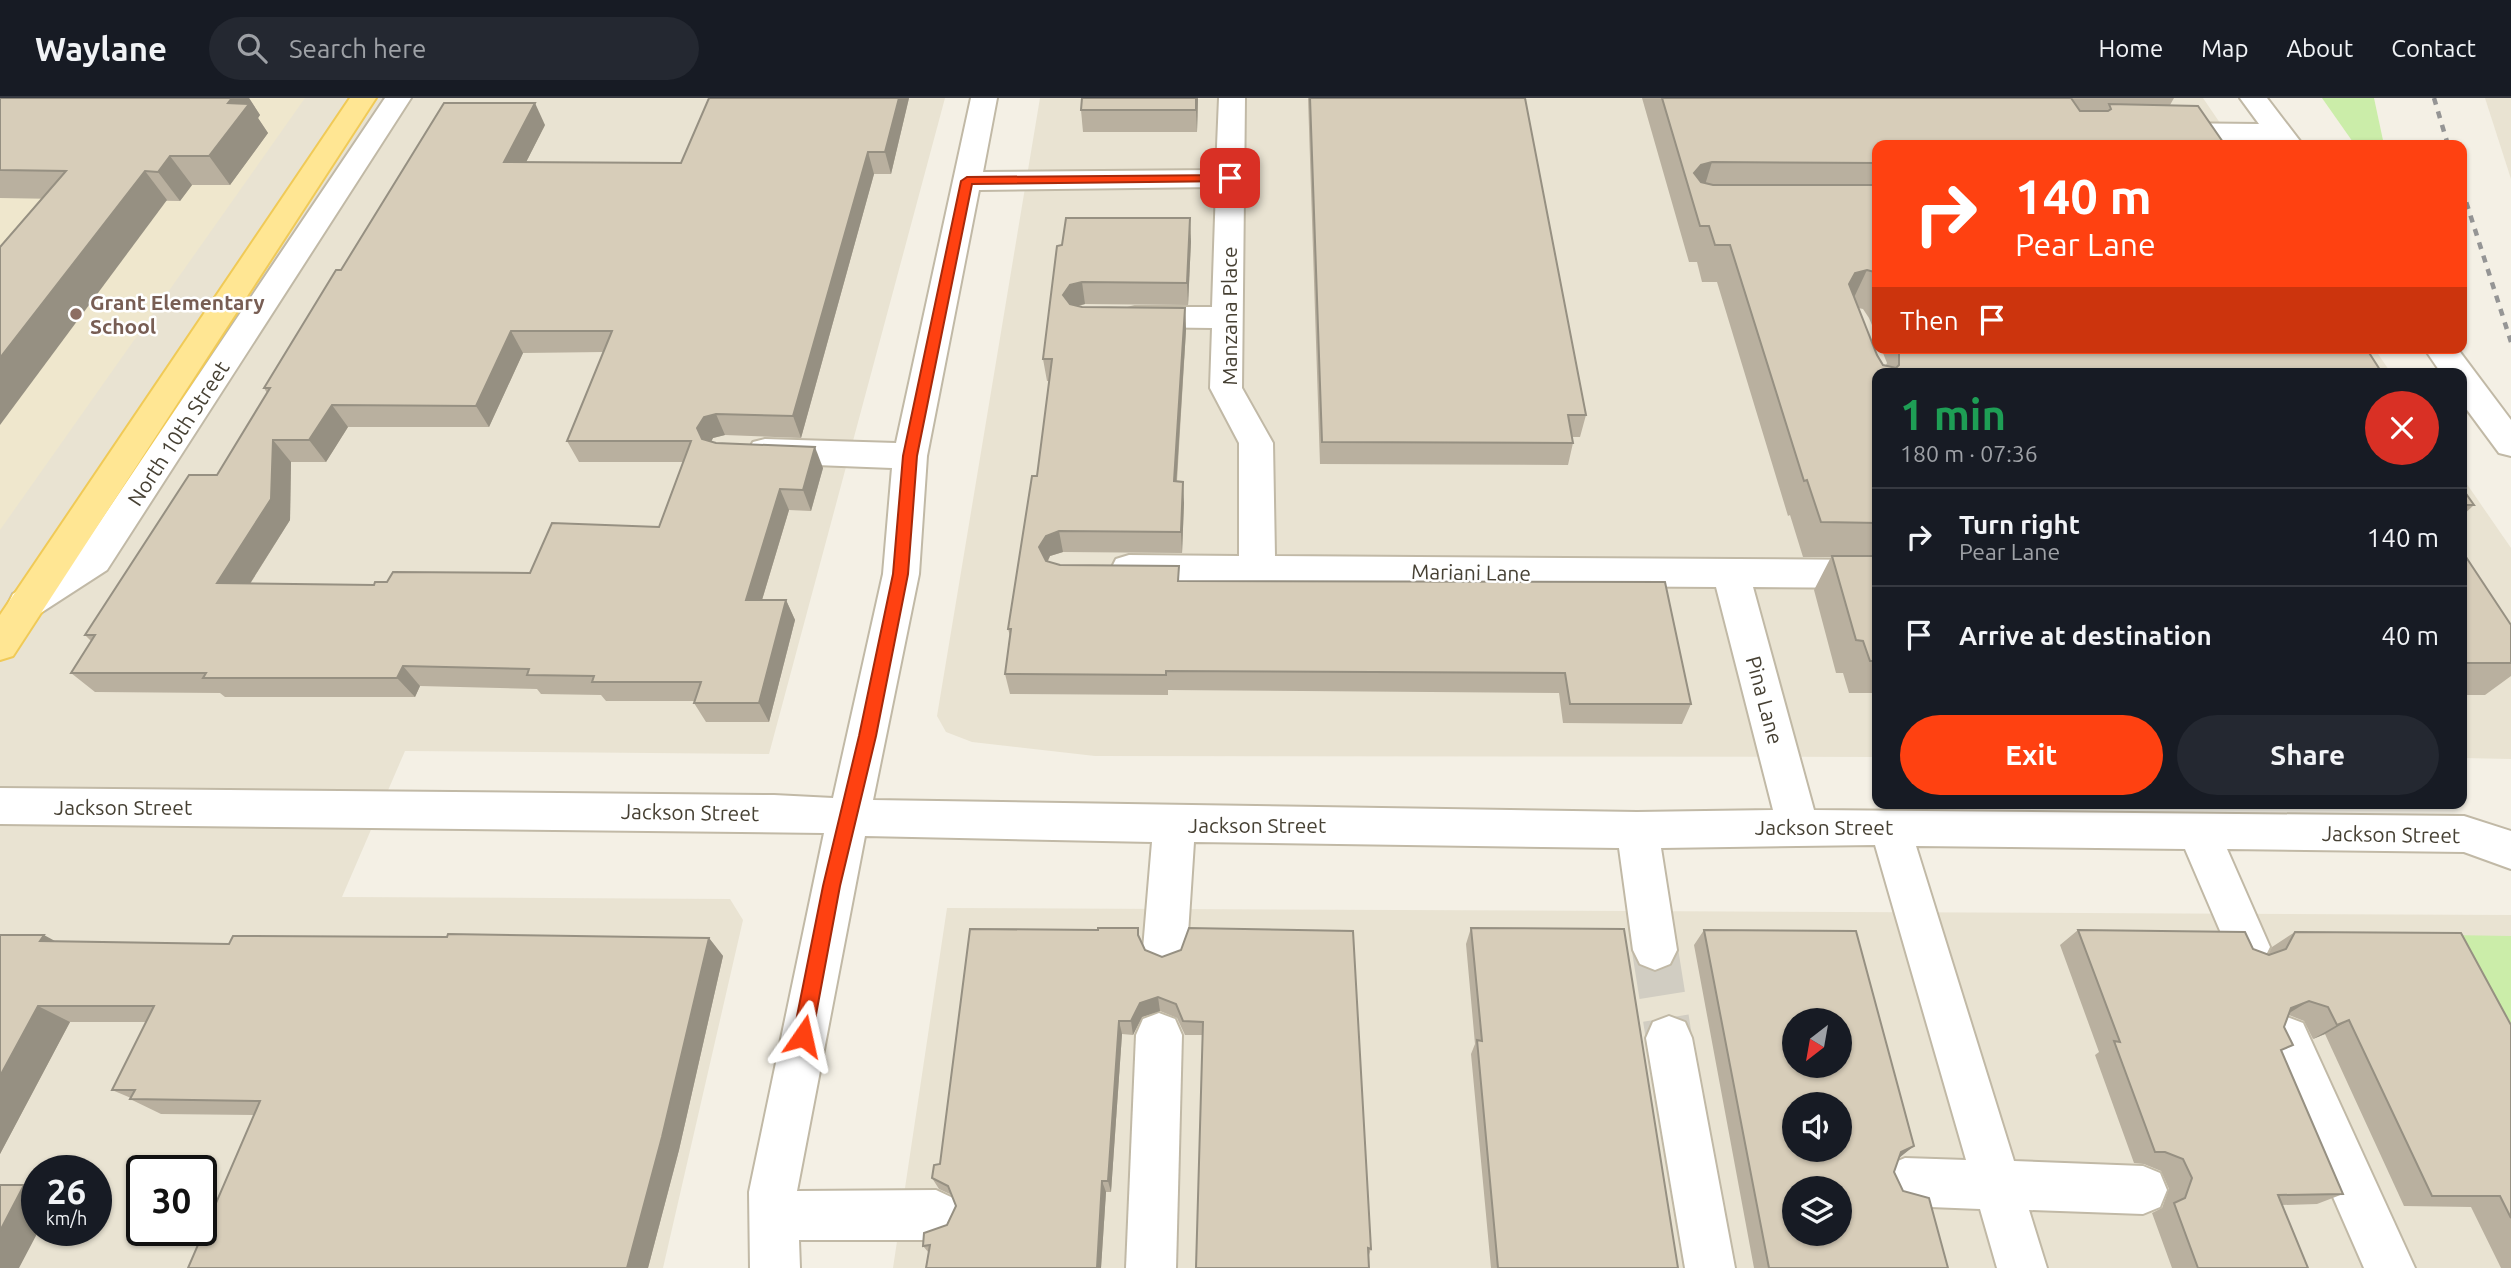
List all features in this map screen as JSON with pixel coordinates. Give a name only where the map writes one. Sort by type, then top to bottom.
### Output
[{"type":"main road","name":"North 10th Street","points":[[0,645],[363,98]]},
{"type":"street","name":"North 10th Street","points":[[26,604],[94,560],[398,98]]},
{"type":"street","points":[[775,1268],[773,1192],[847,817],[868,736],[901,574],[910,456],[984,98]]},
{"type":"street","name":"Manzana Place","points":[[1232,98],[1226,388],[1256,443],[1257,569]]},
{"type":"street","points":[[2253,98],[2284,139]]},
{"type":"street","points":[[2131,130],[2284,139]]},
{"type":"street","points":[[967,181],[1230,178]]},
{"type":"street","points":[[1111,317],[1227,318]]},
{"type":"street","points":[[2467,386],[2511,444]]},
{"type":"street","points":[[740,451],[910,456]]},
{"type":"street","name":"Mariani Lane","points":[[1090,569],[1872,574]]},
{"type":"street","name":"Pina Lane","points":[[1731,574],[1798,826]]},
{"type":"street","name":"Jackson Street","points":[[0,806],[371,807],[774,813],[1174,824],[1637,830],[1798,826],[2464,834],[2511,850]]},
{"type":"street","points":[[1165,949],[1174,824]]},
{"type":"street","points":[[1890,827],[2022,1268]]},
{"type":"street","points":[[1637,830],[1655,950]]},
{"type":"street","points":[[2198,830],[2248,947]]},
{"type":"street","points":[[1151,1268],[1159,1035]]},
{"type":"street","points":[[1669,1038],[1710,1268]]},
{"type":"street","points":[[2287,1039],[2389,1268]]},
{"type":"street","points":[[1905,1182],[2143,1190]]},
{"type":"street","points":[[773,1216],[936,1215]]},
{"type":"shaded area","points":[[0,98],[945,98],[769,754],[405,751],[342,897],[730,899],[743,920],[663,1268],[0,1268]]},
{"type":"shaded area","name":"Grant Elementary School","points":[[0,98],[305,98],[0,530]]},
{"type":"shaded area","points":[[1040,98],[2203,98],[2232,140],[1872,140],[1872,354],[2378,354],[2388,368],[1872,368],[1872,757],[1095,756],[972,742],[946,732],[937,716]]},
{"type":"shaded area","points":[[2485,98],[2511,98],[2511,179]]},
{"type":"shaded area","points":[[2467,484],[2511,548],[2511,759],[2467,758]]},
{"type":"shaded area","points":[[947,908],[2511,915],[2511,1268],[893,1268]]},
{"type":"green space","points":[[2322,98],[2374,98],[2383,140],[2351,140]]},
{"type":"green space","points":[[2449,935],[2511,936],[2511,1045]]},
{"type":"building","points":[[0,98],[232,98],[228,103],[249,104],[209,156],[170,156],[158,172],[145,171],[0,358],[0,247],[66,171],[0,170]]},
{"type":"building","points":[[709,98],[899,98],[885,152],[868,152],[793,416],[716,414],[704,417],[697,428],[702,439],[716,443],[815,447],[803,490],[780,489],[746,600],[786,600],[759,703],[694,703],[701,682],[592,682],[594,676],[527,675],[529,669],[403,666],[397,678],[203,678],[206,673],[71,673],[95,635],[85,635],[189,475],[217,475],[270,388],[264,388],[336,270],[341,270],[444,103],[535,103],[504,162],[681,163]],"holes":[[[511,331],[612,331],[567,441],[691,441],[659,527],[552,523],[530,573],[393,572],[387,582],[375,582],[374,585],[217,583],[271,499],[273,440],[309,440],[332,405],[476,406]]]},
{"type":"building","points":[[1082,98],[1196,98],[1196,110],[1081,110]]},
{"type":"building","points":[[1310,98],[1525,98],[1586,415],[1568,415],[1573,443],[1322,442]]},
{"type":"building","points":[[1662,98],[2071,98],[2080,111],[2108,111],[2111,109],[2109,104],[2198,106],[2222,140],[1872,140],[1872,163],[1712,162],[1701,165],[1694,173],[1701,182],[1713,185],[1872,185],[1872,271],[1855,273],[1849,284],[1872,342],[1872,354],[1877,354],[1883,365],[1896,368],[1872,368],[1872,523],[1821,522],[1807,480],[1804,481],[1730,245],[1715,245],[1709,226],[1700,226]]},
{"type":"building","points":[[1066,218],[1190,218],[1187,283],[1082,282],[1070,285],[1063,295],[1070,304],[1082,307],[1185,308],[1174,481],[1183,482],[1181,532],[1059,531],[1046,536],[1039,547],[1046,561],[1060,565],[1179,566],[1178,581],[1665,582],[1691,704],[1570,704],[1565,673],[1166,671],[1166,675],[1005,674],[1011,629],[1008,629],[1032,476],[1037,476],[1052,359],[1043,359],[1057,246],[1062,245]]},
{"type":"building","points":[[1899,354],[2370,354],[2379,368],[1896,368],[1899,365]]},
{"type":"building","points":[[2467,495],[2474,505],[2467,505]]},
{"type":"building","points":[[1832,556],[1872,556],[1872,661],[1863,641],[1856,640]]},
{"type":"building","points":[[2467,559],[2511,625],[2511,663],[2467,663]]},
{"type":"building","points":[[1138,928],[1138,935],[1145,950],[1162,957],[1181,950],[1189,928],[1353,931],[1371,1249],[1368,1248],[1369,1268],[1196,1268],[1203,1022],[1183,1021],[1176,1004],[1158,997],[1140,1003],[1131,1021],[1119,1021],[1108,1181],[1102,1181],[1097,1268],[926,1268],[930,1245],[923,1246],[924,1233],[947,1225],[956,1206],[948,1186],[932,1178],[934,1165],[940,1164],[970,929]]},
{"type":"building","points":[[1471,928],[1624,929],[1678,1268],[1498,1268],[1477,1040],[1482,1041]]},
{"type":"building","points":[[1704,930],[1856,931],[1914,1146],[1901,1152],[1894,1172],[1903,1191],[1929,1198],[1948,1268],[1769,1268]]},
{"type":"building","points":[[2078,930],[2245,932],[2253,949],[2269,955],[2286,949],[2295,932],[2461,933],[2511,1025],[2511,1218],[2500,1196],[2432,1196],[2349,1020],[2337,1025],[2328,1007],[2309,1001],[2291,1008],[2284,1027],[2293,1045],[2281,1050],[2343,1194],[2278,1195],[2308,1268],[2198,1268],[2174,1203],[2185,1198],[2192,1178],[2183,1159],[2165,1152],[2155,1152],[2114,1041],[2120,1042]]},
{"type":"building","points":[[448,934],[709,938],[662,1137],[627,1268],[188,1268],[197,1246],[217,1246],[217,1201],[260,1101],[130,1099],[135,1090],[112,1090],[154,1006],[38,1006],[0,1076],[0,935],[44,935],[40,941],[229,944],[233,936],[447,937]]},
{"type":"building","points":[[0,1185],[21,1185],[21,1191],[0,1231]]},
{"type":"tunnel","points":[[1655,950],[1669,1038]]},
{"type":"railway","points":[[2434,98],[2447,140]]},
{"type":"railway","points":[[2467,205],[2511,342]]},
{"type":"place","name":"Grant Elementary School","points":[[76,314]]},
{"type":"route","points":[[803,1036],[832,886],[868,736],[901,574],[910,456],[967,181],[1230,178]]}]
